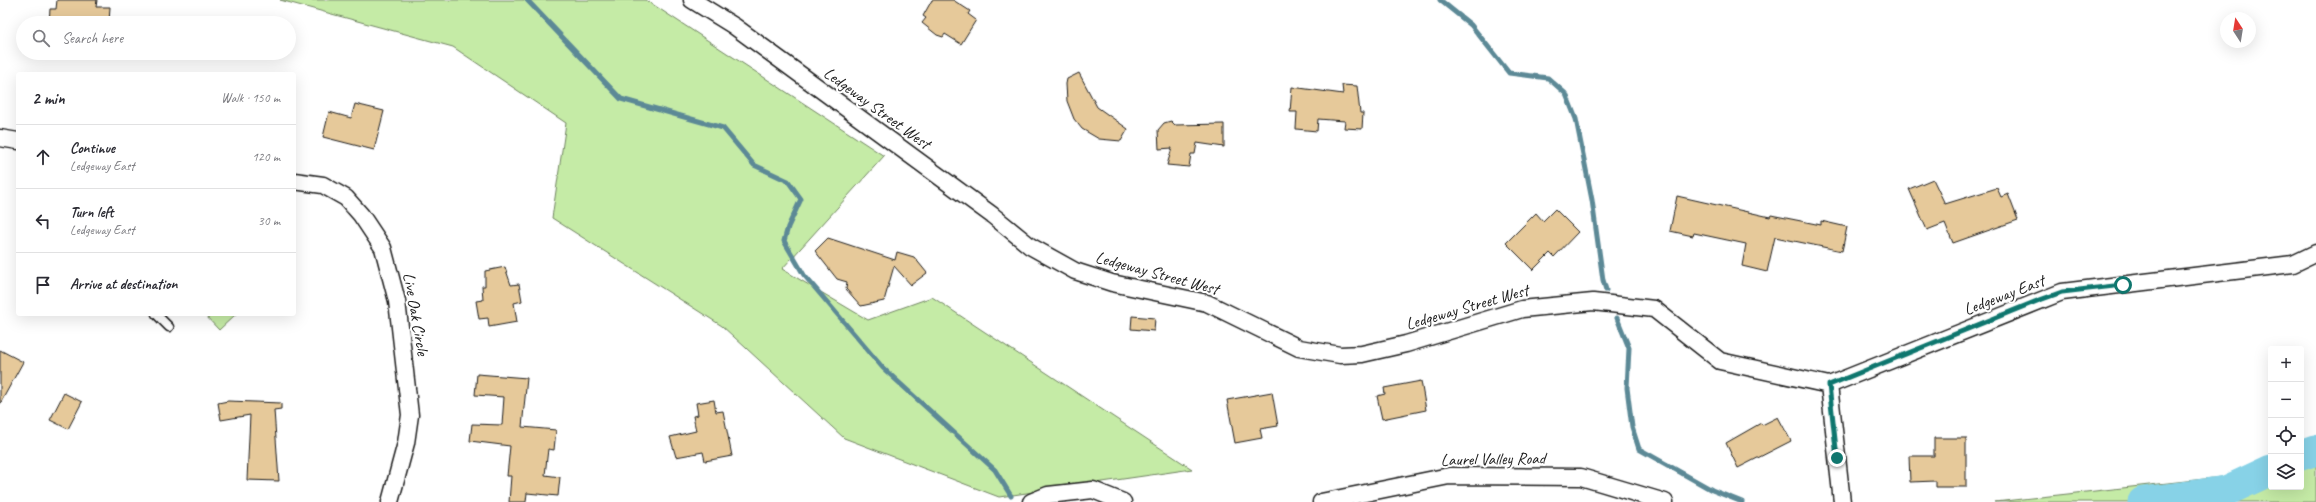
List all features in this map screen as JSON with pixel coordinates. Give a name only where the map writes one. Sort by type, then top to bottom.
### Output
[{"type":"street","name":"Ledgeway Street West","points":[[692,0],[734,26],[992,215],[1030,246],[1075,271],[1104,280],[1207,303],[1299,348],[1340,355],[1362,354],[1406,344],[1522,309],[1593,302],[1654,309],[1720,361],[1829,385]]},
{"type":"street","points":[[0,138],[16,141]]},
{"type":"street","name":"Live Oak Circle","points":[[296,181],[323,185],[346,198],[361,215],[383,248],[397,301],[408,384],[410,415],[406,443],[390,502]]},
{"type":"street","name":"Ledgeway East","points":[[1829,385],[2062,292],[2293,264],[2316,253]]},
{"type":"street","points":[[1829,385],[1842,502]]},
{"type":"street","name":"Laurel Valley Road","points":[[1325,502],[1449,476],[1581,477],[1665,502]]},
{"type":"street","points":[[1031,502],[1048,495],[1092,490],[1123,502]]},
{"type":"lane","points":[[158,316],[169,327]]},
{"type":"green space","points":[[280,0],[646,0],[884,156],[782,269],[868,320],[932,297],[1192,469],[999,497],[844,438],[722,326],[552,218],[566,123],[453,47]]},
{"type":"green space","points":[[206,316],[234,316],[219,330]]},
{"type":"green space","points":[[2316,437],[2316,502],[1995,502],[2222,477],[2268,457],[2268,490],[2304,490],[2304,443]]},
{"type":"building","points":[[57,0],[97,0],[96,7],[110,7],[109,16],[50,16],[50,9],[56,9]]},
{"type":"building","points":[[932,0],[953,0],[970,11],[968,14],[976,20],[961,44],[945,34],[943,37],[937,35],[922,23],[926,18],[923,16]]},
{"type":"building","points":[[1079,73],[1097,107],[1128,129],[1121,141],[1099,139],[1082,129],[1074,119],[1067,101],[1066,84],[1067,79]]},
{"type":"building","points":[[1342,85],[1357,86],[1360,113],[1363,113],[1362,129],[1344,128],[1345,121],[1318,119],[1317,131],[1296,129],[1297,112],[1290,112],[1292,87],[1343,94]]},
{"type":"building","points":[[355,104],[384,111],[374,150],[323,137],[329,112],[351,118]]},
{"type":"building","points":[[1171,121],[1175,125],[1224,124],[1224,147],[1197,143],[1195,154],[1191,154],[1189,167],[1167,165],[1172,148],[1159,149],[1158,130],[1164,123]]},
{"type":"building","points":[[1933,179],[1945,204],[1997,188],[2001,197],[2008,194],[2018,220],[1953,243],[1945,223],[1927,230],[1909,189]]},
{"type":"building","points":[[1677,196],[1770,217],[1771,215],[1821,225],[1821,221],[1847,227],[1842,251],[1775,237],[1767,272],[1742,266],[1746,244],[1694,233],[1693,236],[1670,231]]},
{"type":"building","points":[[1555,209],[1578,232],[1554,257],[1550,253],[1533,270],[1506,243],[1536,213],[1543,221]]},
{"type":"building","points":[[828,238],[895,260],[897,252],[914,257],[927,273],[911,285],[894,266],[884,301],[861,306],[846,289],[847,282],[837,279],[815,251]]},
{"type":"building","points":[[505,267],[511,285],[519,284],[522,301],[514,303],[517,322],[489,327],[488,318],[479,319],[476,301],[483,300],[482,286],[485,286],[485,271]]},
{"type":"building","points":[[1132,316],[1155,318],[1154,331],[1131,329]]},
{"type":"building","points":[[0,350],[23,362],[0,404]]},
{"type":"building","points":[[477,374],[527,378],[522,427],[556,430],[554,450],[548,449],[545,475],[560,477],[558,496],[527,493],[526,502],[509,502],[511,476],[507,476],[510,446],[470,441],[472,424],[502,425],[504,397],[475,395]]},
{"type":"building","points":[[1421,381],[1426,410],[1382,419],[1377,396],[1385,394],[1384,388]]},
{"type":"building","points":[[1272,392],[1278,426],[1260,429],[1262,438],[1235,443],[1227,400]]},
{"type":"building","points":[[64,393],[82,402],[68,429],[50,420]]},
{"type":"building","points":[[714,400],[716,412],[723,411],[732,456],[705,461],[703,452],[676,457],[670,437],[696,431],[693,416],[698,415],[696,403]]},
{"type":"building","points":[[228,401],[281,403],[281,409],[274,410],[279,481],[247,480],[250,415],[221,420],[218,403]]},
{"type":"building","points":[[1778,417],[1791,441],[1738,468],[1726,443],[1761,423],[1762,425]]},
{"type":"building","points":[[1934,438],[1966,438],[1966,487],[1936,487],[1936,481],[1910,482],[1909,456],[1934,456]]},
{"type":"waterway","points":[[527,0],[621,99],[723,128],[754,165],[788,181],[801,199],[788,227],[784,241],[804,275],[883,368],[995,470],[1011,496]]},
{"type":"waterway","points":[[1440,0],[1471,25],[1509,73],[1548,78],[1566,94],[1576,119],[1592,200],[1603,280],[1606,290]]},
{"type":"waterway","points":[[1617,318],[1629,348],[1627,388],[1632,427],[1639,449],[1712,490],[1742,502]]},
{"type":"waterway","points":[[2304,454],[2316,450]]},
{"type":"waterway","points":[[2143,502],[2226,491],[2268,471]]},
{"type":"route","points":[[1837,458],[1829,385],[2062,292],[2123,285]]}]
